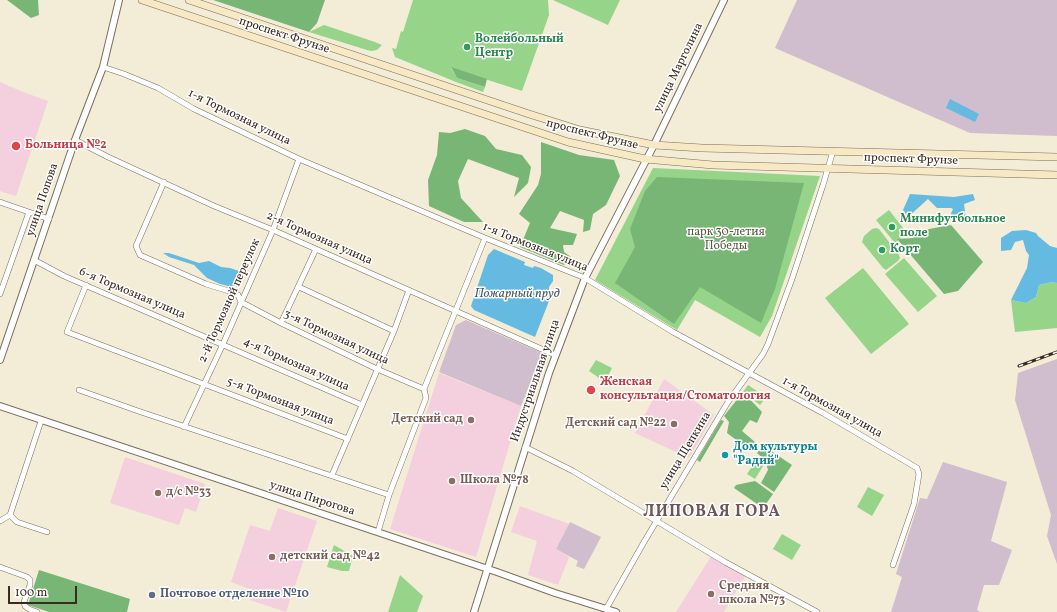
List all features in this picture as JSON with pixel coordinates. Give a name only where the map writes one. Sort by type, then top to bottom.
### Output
[{"type":"main road","name":"проспект Фрунзе","points":[[142,0],[568,142],[645,159],[713,165],[1057,175]]},
{"type":"main road","name":"проспект Фрунзе","points":[[189,0],[580,130],[654,144],[702,148],[1057,157]]},
{"type":"street","name":"улица Попова","points":[[0,360],[75,140],[103,67],[119,0]]},
{"type":"street","name":"улица Марголина","points":[[654,144],[724,0]]},
{"type":"street","name":"1-я Тормозная улица","points":[[103,67],[158,88],[194,109],[299,159],[585,278],[673,332],[823,413],[919,471],[914,504],[893,565]]},
{"type":"street","name":"2-я Тормозная улица","points":[[75,140],[108,157],[214,206],[273,230],[555,354]]},
{"type":"street","name":"Индустриальная улица","points":[[474,612],[555,354],[585,278],[654,144]]},
{"type":"street","name":"улица Щепкина","points":[[606,609],[657,520],[728,402],[768,344],[792,279],[829,168],[833,151]]},
{"type":"street","name":"2-й Тормозной переулок","points":[[184,427],[223,344],[240,302],[273,230],[299,159]]},
{"type":"street","name":"3-я Тормозная улица","points":[[164,182],[136,246],[140,255],[206,284],[238,295],[240,302],[377,369],[424,389]]},
{"type":"street","points":[[0,202],[49,219]]},
{"type":"street","name":"улица Попова","points":[[0,294],[29,212]]},
{"type":"street","points":[[378,532],[389,495],[426,398],[424,389],[486,238]]},
{"type":"street","points":[[282,323],[316,249]]},
{"type":"street","name":"6-я Тормозная улица","points":[[34,260],[86,286],[223,344]]},
{"type":"street","name":"5-я Тормозная улица","points":[[86,286],[67,332],[348,439]]},
{"type":"street","points":[[299,286],[394,331]]},
{"type":"street","points":[[332,475],[394,331],[409,290]]},
{"type":"street","name":"4-я Тормозная улица","points":[[223,344],[362,405]]},
{"type":"street","points":[[80,390],[184,427],[389,495]]},
{"type":"street","name":"улица Пирогова","points":[[0,406],[41,421],[378,532],[554,593],[616,612]]},
{"type":"street","points":[[0,521],[10,515],[41,421]]},
{"type":"street","points":[[525,447],[574,471],[725,562],[817,612]]},
{"type":"street","points":[[10,515],[17,522],[46,532]]},
{"type":"street","points":[[0,567],[27,577],[30,580],[30,585],[24,602],[25,606],[37,612]]},
{"type":"shaded area","points":[[797,0],[1057,0],[1057,136],[970,133],[775,48]]},
{"type":"shaded area","name":"Больница №2","points":[[0,82],[48,101],[16,196],[0,191]]},
{"type":"shaded area","points":[[466,320],[542,353],[521,406],[439,372],[456,325]]},
{"type":"shaded area","points":[[1057,359],[1057,564],[1047,536],[1051,515],[1015,400],[1018,373]]},
{"type":"shaded area","name":"Школа №78","points":[[439,373],[521,406],[476,557],[390,529]]},
{"type":"shaded area","name":"Детский сад №22","points":[[664,379],[714,415],[689,458],[635,433]]},
{"type":"shaded area","name":"д/с №33","points":[[125,457],[205,484],[196,512],[185,508],[179,525],[110,503]]},
{"type":"shaded area","points":[[943,462],[1007,482],[991,541],[1012,550],[999,585],[984,585],[977,610],[980,612],[891,612],[902,577],[896,574],[920,498],[927,499]]},
{"type":"shaded area","points":[[520,506],[569,524],[556,549],[569,557],[558,585],[528,575],[537,541],[511,532]]},
{"type":"shaded area","name":"детский сад №42","points":[[278,508],[317,521],[286,612],[250,600],[253,590],[231,582],[250,525],[270,531]]},
{"type":"shaded area","points":[[570,522],[601,537],[584,569],[576,566],[578,561],[556,549]]},
{"type":"shaded area","name":"Средняя школа №73","points":[[712,555],[746,575],[724,612],[676,612]]},
{"type":"green space","points":[[7,0],[38,0],[39,15],[31,18]]},
{"type":"green space","points":[[213,0],[325,0],[317,23],[309,32]]},
{"type":"green space","name":"Волейбольный Центр","points":[[413,0],[548,0],[549,15],[522,91],[451,68],[457,78],[485,87],[483,92],[395,57],[392,48],[396,49]]},
{"type":"green space","points":[[553,0],[620,0],[608,25]]},
{"type":"green space","points":[[324,25],[382,45],[377,50],[371,51],[309,32]]},
{"type":"green space","points":[[451,67],[487,79],[485,87],[457,78]]},
{"type":"green space","points":[[465,129],[485,136],[496,149],[522,155],[531,167],[528,183],[514,197],[519,178],[468,159],[458,181],[461,198],[483,222],[464,222],[429,206],[428,180],[437,155],[439,132],[450,133]]},
{"type":"green space","points":[[541,142],[579,155],[614,160],[620,176],[606,205],[593,214],[590,230],[583,232],[584,220],[560,211],[550,228],[577,234],[573,245],[563,245],[564,252],[571,257],[564,265],[520,247],[530,223],[519,214],[538,185],[541,174]]},
{"type":"green space","name":"парк 30-летия Победы","points":[[653,168],[820,176],[772,316],[760,337],[695,300],[677,330],[595,280]]},
{"type":"green space","name":"парк 30-летия Победы","points":[[657,177],[804,183],[775,289],[761,323],[700,287],[674,324],[615,283],[635,247],[630,229],[645,191]]},
{"type":"green space","name":"Минифутбольное поле","points":[[889,210],[907,233],[895,243],[876,220]]},
{"type":"green space","points":[[951,225],[983,262],[958,291],[944,294],[897,239],[913,238],[929,229]]},
{"type":"green space","name":"Корт","points":[[872,229],[879,229],[900,258],[886,270],[862,242],[864,236]]},
{"type":"green space","points":[[904,258],[937,296],[918,312],[885,274]]},
{"type":"green space","points":[[863,268],[909,324],[871,354],[825,298]]},
{"type":"green space","points":[[1052,282],[1057,283],[1057,328],[1015,332],[1011,300],[1026,303],[1036,297],[1039,285]]},
{"type":"green space","points":[[596,360],[612,368],[605,382],[589,371]]},
{"type":"green space","points":[[748,385],[766,397],[760,405],[743,392]]},
{"type":"green space","points":[[743,392],[762,412],[757,423],[750,420],[742,431],[755,442],[751,451],[727,433],[729,422],[724,416]]},
{"type":"green space","points":[[721,420],[724,421],[700,462],[697,460]]},
{"type":"green space","points":[[762,445],[792,465],[774,492],[761,483],[768,470],[765,460],[757,453]]},
{"type":"green space","points":[[760,458],[765,463],[755,479],[747,474],[757,459]]},
{"type":"green space","points":[[755,481],[773,494],[763,508],[734,488],[736,485]]},
{"type":"green space","points":[[868,487],[884,495],[872,516],[857,507]]},
{"type":"green space","points":[[782,534],[801,545],[792,560],[773,549]]},
{"type":"green space","points":[[334,545],[353,556],[349,571],[342,571],[327,567]]},
{"type":"green space","points":[[39,570],[130,599],[127,612],[49,612],[28,605]]},
{"type":"green space","points":[[400,575],[423,596],[417,612],[388,612]]},
{"type":"water","points":[[950,99],[979,114],[975,122],[946,108]]},
{"type":"water","points":[[910,194],[954,197],[973,194],[975,200],[964,204],[966,220],[949,218],[953,209],[937,208],[928,199],[907,218],[903,210]]},
{"type":"water","points":[[1026,230],[1036,233],[1050,246],[1057,248],[1057,283],[1052,282],[1039,285],[1036,297],[1026,303],[1011,300],[1027,268],[1029,255],[1026,251],[1023,240],[1015,242],[1011,250],[1001,251],[1001,238],[1012,231]]},
{"type":"water","name":"Пожарный пруд","points":[[494,249],[525,262],[524,265],[533,268],[534,266],[541,268],[553,275],[553,281],[549,287],[549,301],[535,337],[474,310],[471,306],[488,255]]},
{"type":"water","points":[[163,253],[169,253],[199,263],[209,261],[221,267],[239,271],[239,279],[235,286],[220,284],[207,278],[194,265],[169,257]]},
{"type":"railway","points":[[1019,366],[1057,352]]},
{"type":"place","name":"Волейбольный Центр","points":[[467,47]]},
{"type":"place","name":"Больница №2","points":[[16,146]]},
{"type":"place","name":"Минифутбольное поле","points":[[892,227]]},
{"type":"place","name":"Корт","points":[[882,250]]},
{"type":"place","name":"Женская консультация/Стоматология","points":[[591,390]]},
{"type":"place","name":"Детский сад","points":[[471,420]]},
{"type":"place","name":"Детский сад №22","points":[[674,424]]},
{"type":"place","name":"Дом культуры \"Радий\"","points":[[725,455]]},
{"type":"place","name":"Школа №78","points":[[452,481]]},
{"type":"place","name":"д/с №33","points":[[158,493]]},
{"type":"place","name":"детский сад №42","points":[[272,557]]},
{"type":"place","name":"Средняя школа №73","points":[[711,594]]},
{"type":"place","name":"Почтовое отделение №10","points":[[152,595]]},
{"type":"district","name":"ЛИПОВАЯ ГОРА","points":[[712,513]]}]
